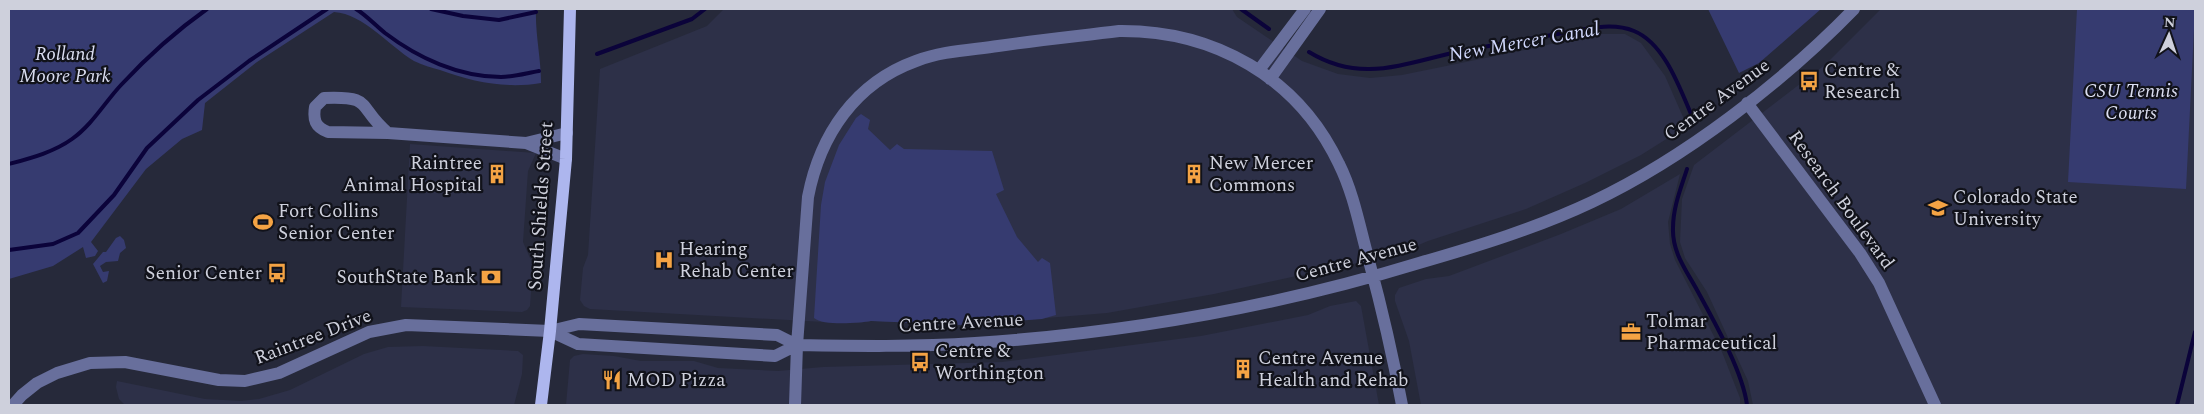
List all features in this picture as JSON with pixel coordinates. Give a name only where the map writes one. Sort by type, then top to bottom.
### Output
[{"type":"main road","name":"South Shields Street","points":[[541,405],[566,159],[570,9]]},
{"type":"street","points":[[1259,70],[1305,9]]},
{"type":"street","points":[[1270,79],[1320,9]]},
{"type":"street","name":"Centre Avenue","points":[[550,331],[578,344],[775,356],[797,345],[973,343],[1081,334],[1185,319],[1266,303],[1373,277],[1524,230],[1593,201],[1679,152],[1747,103],[1809,52],[1854,9]]},
{"type":"street","points":[[795,405],[797,345],[808,197],[812,174],[819,154],[832,129],[848,108],[878,81],[900,67],[942,53],[1119,31],[1143,31],[1184,37],[1215,47],[1259,70],[1300,104],[1328,141],[1349,187],[1373,277],[1402,405]]},
{"type":"street","points":[[388,133],[378,124],[365,104],[357,98],[324,98],[315,107],[315,122],[320,129],[328,132],[388,133],[526,143],[566,159]]},
{"type":"street","name":"Research Boulevard","points":[[1747,103],[1869,268],[1896,319],[1935,405]]},
{"type":"street","points":[[526,143],[567,133]]},
{"type":"street","name":"Centre Avenue","points":[[550,331],[579,324],[777,334],[797,345]]},
{"type":"street","name":"Raintree Drive","points":[[13,405],[37,383],[57,373],[90,363],[124,362],[219,380],[245,381],[279,373],[368,332],[406,325],[550,331]]},
{"type":"shaded area","points":[[724,9],[1232,9],[1237,17],[1302,61],[1338,74],[1370,78],[1402,75],[1593,34],[1625,34],[1641,43],[1665,76],[1687,126],[1641,155],[1585,183],[1526,209],[1409,249],[1319,273],[1107,313],[963,325],[871,321],[858,323],[824,322],[590,309],[584,306],[580,300],[583,268],[588,255],[600,69],[707,26]]},
{"type":"shaded area","name":"Colorado State University","points":[[1881,9],[2195,9],[2195,405],[1753,405],[1748,381],[1707,292],[1685,258],[1680,242],[1682,199],[1694,165],[1826,64]]},
{"type":"shaded area","points":[[410,144],[536,153],[528,171],[523,242],[533,265],[530,306],[527,310],[522,312],[401,307]]},
{"type":"shaded area","points":[[1680,174],[1668,222],[1670,244],[1675,260],[1722,352],[1740,398],[1740,405],[1421,405],[1409,341],[1395,301],[1395,295],[1399,288],[1426,279],[1449,276],[1561,234],[1621,209]]},
{"type":"shaded area","points":[[1356,301],[1361,306],[1379,405],[566,405],[570,360],[574,356],[583,354],[614,356],[641,361],[694,361],[718,368],[778,371],[823,367],[1002,362],[1201,336],[1308,315],[1330,306]]},
{"type":"shaded area","points":[[423,346],[518,351],[523,355],[522,374],[514,405],[125,405],[119,399],[116,387],[117,381],[205,399],[241,401],[259,399],[290,390],[364,354],[388,347]]},
{"type":"green space","name":"Rolland Moore Park","points":[[9,9],[536,9],[541,83],[502,85],[465,78],[427,66],[405,55],[356,18],[334,12],[257,62],[205,103],[202,130],[182,139],[146,169],[91,242],[98,251],[95,256],[86,258],[83,247],[53,266],[9,279]]},
{"type":"green space","points":[[1708,9],[1821,9],[1759,63],[1739,73]]},
{"type":"green space","name":"CSU Tennis Courts","points":[[2077,9],[2195,9],[2186,189],[2068,182]]},
{"type":"green space","points":[[861,114],[870,120],[868,129],[890,150],[897,144],[904,149],[992,151],[1004,190],[996,194],[1017,237],[1038,262],[1042,258],[1050,263],[1056,315],[1042,319],[963,325],[871,321],[833,323],[819,321],[814,318],[821,205],[825,182],[839,145],[856,118]]},
{"type":"green space","points":[[120,236],[124,240],[126,248],[120,253],[118,261],[106,262],[100,266],[103,272],[109,271],[107,281],[103,283],[93,264]]},
{"type":"waterway","points":[[9,164],[50,151],[72,139],[86,127],[141,64],[173,35],[207,9]]},
{"type":"waterway","name":"New Mercer Canal","points":[[9,250],[53,244],[78,233],[114,195],[147,148],[198,100],[249,61],[327,9]]},
{"type":"waterway","name":"New Mercer Canal","points":[[356,9],[398,42],[425,58],[455,70],[470,74],[501,77],[539,71]]},
{"type":"waterway","points":[[431,9],[463,16],[499,20],[536,12]]},
{"type":"waterway","name":"New Mercer Canal","points":[[597,54],[692,19],[705,9]]},
{"type":"waterway","name":"New Mercer Canal","points":[[1241,9],[1269,29]]},
{"type":"waterway","name":"New Mercer Canal","points":[[1309,52],[1329,62],[1348,67],[1366,69],[1385,68],[1475,48],[1590,28],[1626,28],[1645,37],[1664,58],[1678,83],[1694,121]]},
{"type":"waterway","name":"New Mercer Canal","points":[[1687,169],[1674,213],[1673,237],[1677,253],[1734,362],[1747,405]]},
{"type":"waterway","points":[[2177,405],[2195,332]]},
{"type":"place","name":"Centre & Research","points":[[1809,81]]},
{"type":"place","name":"Raintree Animal Hospital","points":[[497,174]]},
{"type":"place","name":"New Mercer Commons","points":[[1194,174]]},
{"type":"place","name":"Colorado State University","points":[[1938,208]]},
{"type":"place","name":"Fort Collins Senior Center","points":[[263,222]]},
{"type":"place","name":"Hearing Rehab Center","points":[[664,260]]},
{"type":"place","name":"Senior Center","points":[[277,273]]},
{"type":"place","name":"SouthState Bank","points":[[491,277]]},
{"type":"place","name":"Tolmar Pharmaceutical","points":[[1631,332]]},
{"type":"place","name":"Centre & Worthington","points":[[920,362]]},
{"type":"place","name":"Centre Avenue Health and Rehab","points":[[1243,369]]},
{"type":"place","name":"MOD Pizza","points":[[612,380]]}]
